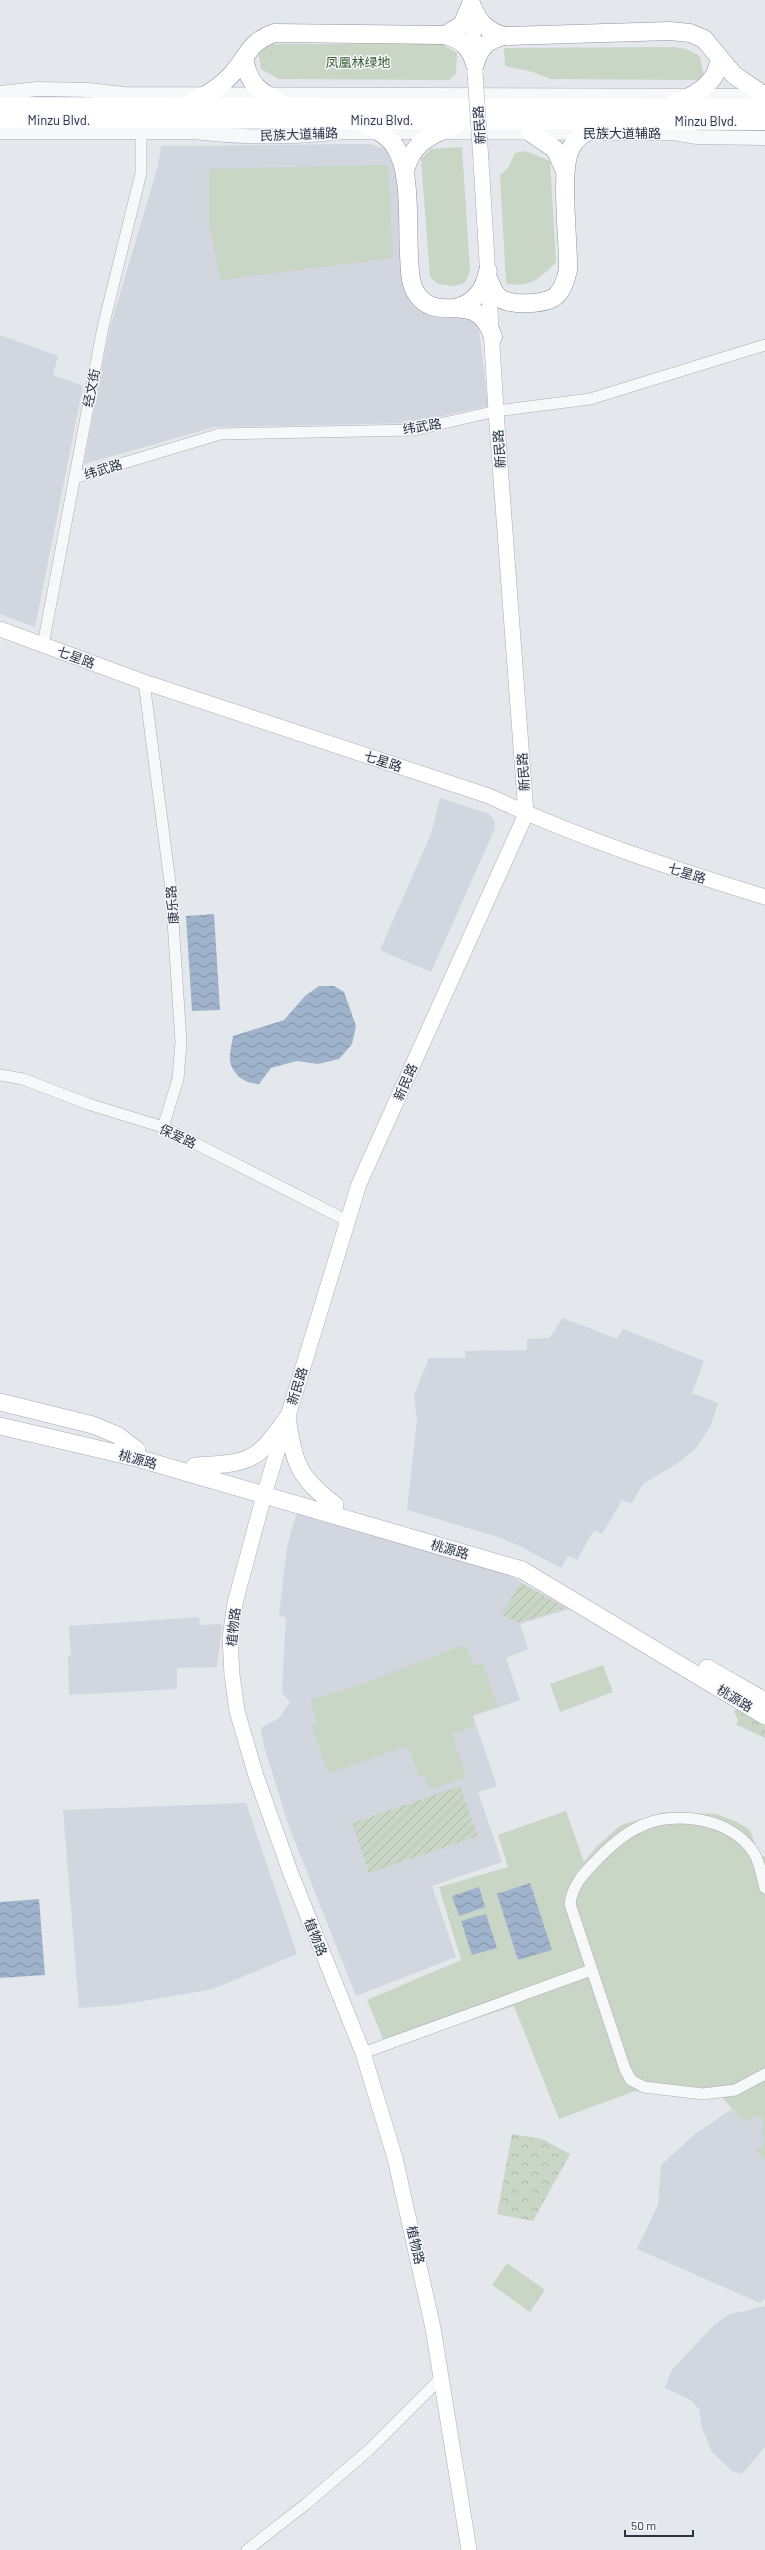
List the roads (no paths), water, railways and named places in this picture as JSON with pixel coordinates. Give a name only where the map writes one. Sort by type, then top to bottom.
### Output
[{"type":"highway","points":[[445,35],[462,25],[471,2]]},
{"type":"highway","points":[[471,2],[482,24],[488,30],[504,36]]},
{"type":"highway","points":[[475,68],[482,47],[494,38],[504,36],[670,31],[690,33],[704,39],[714,49],[718,58],[734,75],[764,99]]},
{"type":"highway","points":[[184,106],[208,94],[230,76],[245,58],[250,47],[262,38],[274,33],[445,35],[464,43],[472,53],[475,68]]},
{"type":"highway","points":[[245,58],[248,79],[265,94],[286,106]]},
{"type":"highway","points":[[666,108],[696,95],[715,74],[718,58]]},
{"type":"highway","name":"Minzu Blvd.","points":[[0,106],[666,108],[764,99]]},
{"type":"highway","name":"Minzu Blvd.","points":[[0,119],[765,121]]},
{"type":"highway","points":[[358,120],[380,133],[394,144],[405,170],[410,276],[413,286],[425,302],[436,308],[469,309],[484,316],[493,336]]},
{"type":"highway","points":[[405,170],[413,149],[437,133],[464,121]]},
{"type":"highway","points":[[489,275],[494,292],[500,298],[518,303],[534,303],[556,296],[565,284],[568,257],[565,171],[571,148],[584,133],[607,121]]},
{"type":"highway","points":[[531,133],[555,149],[565,171]]},
{"type":"highway","points":[[456,308],[465,306],[480,293],[489,275]]},
{"type":"highway","points":[[493,336],[498,316],[508,307],[518,303]]},
{"type":"main road","name":"新民路","points":[[266,1490],[346,1220],[359,1184],[526,814],[496,412],[493,336],[471,2]]},
{"type":"main road","name":"七星路","points":[[0,629],[144,682],[489,796],[526,814],[664,866],[765,897]]},
{"type":"main road","points":[[0,1402],[93,1425],[117,1435],[137,1454]]},
{"type":"main road","points":[[0,1414],[106,1445]]},
{"type":"main road","points":[[195,1466],[240,1462],[258,1454],[270,1443],[287,1418]]},
{"type":"main road","points":[[287,1418],[294,1454],[301,1471],[312,1487],[335,1505]]},
{"type":"main road","points":[[0,1426],[106,1445]]},
{"type":"main road","points":[[0,1435],[76,1453],[106,1458],[137,1454]]},
{"type":"main road","name":"桃源路","points":[[106,1445],[266,1490],[335,1505],[525,1563],[765,1701]]},
{"type":"main road","name":"桃源路","points":[[137,1454],[195,1466],[266,1490],[522,1570],[765,1716]]},
{"type":"main road","name":"植物路","points":[[266,1490],[235,1603],[230,1638],[232,1675],[237,1711],[256,1776],[291,1874],[363,2053],[395,2158],[424,2278],[469,2550]]},
{"type":"street","points":[[0,94],[37,90],[67,90],[123,94],[696,95],[764,99]]},
{"type":"street","name":"民族大道辅路","points":[[0,132],[194,132],[234,136],[309,136],[342,132],[673,133],[697,138],[765,138]]},
{"type":"street","name":"经文街","points":[[43,645],[103,327],[141,173],[140,132]]},
{"type":"street","name":"纬武路","points":[[74,478],[220,434],[414,430],[496,412],[590,399],[765,345]]},
{"type":"street","name":"康乐路","points":[[144,682],[171,890],[181,1042],[178,1080],[163,1127]]},
{"type":"street","name":"保爱路","points":[[0,1075],[23,1079],[88,1104],[163,1127],[346,1220]]},
{"type":"street","points":[[765,1888],[754,1854],[741,1839],[721,1825],[694,1819],[668,1818],[640,1826],[603,1853],[577,1883],[571,1893],[570,1904],[625,2069],[631,2080],[644,2087],[702,2094],[735,2090],[765,2074]]},
{"type":"street","points":[[363,2053],[591,1970]]},
{"type":"street","points":[[247,2550],[306,2504],[369,2450],[441,2378]]},
{"type":"water","points":[[214,914],[220,1010],[192,1011],[186,916]]},
{"type":"water","points":[[319,986],[334,986],[344,992],[356,1026],[352,1044],[339,1059],[318,1064],[297,1061],[271,1068],[259,1084],[249,1083],[237,1075],[230,1061],[233,1036],[284,1020],[305,996]]},
{"type":"water","points":[[530,1883],[552,1950],[518,1960],[497,1894]]},
{"type":"water","points":[[479,1887],[485,1907],[459,1916],[452,1896]]},
{"type":"water","points":[[39,1899],[45,1975],[0,1978],[0,1902]]},
{"type":"water","points":[[486,1914],[497,1948],[472,1955],[461,1921]]},
{"type":"park label","name":"凤凰林绿地","points":[[358,62]]}]
